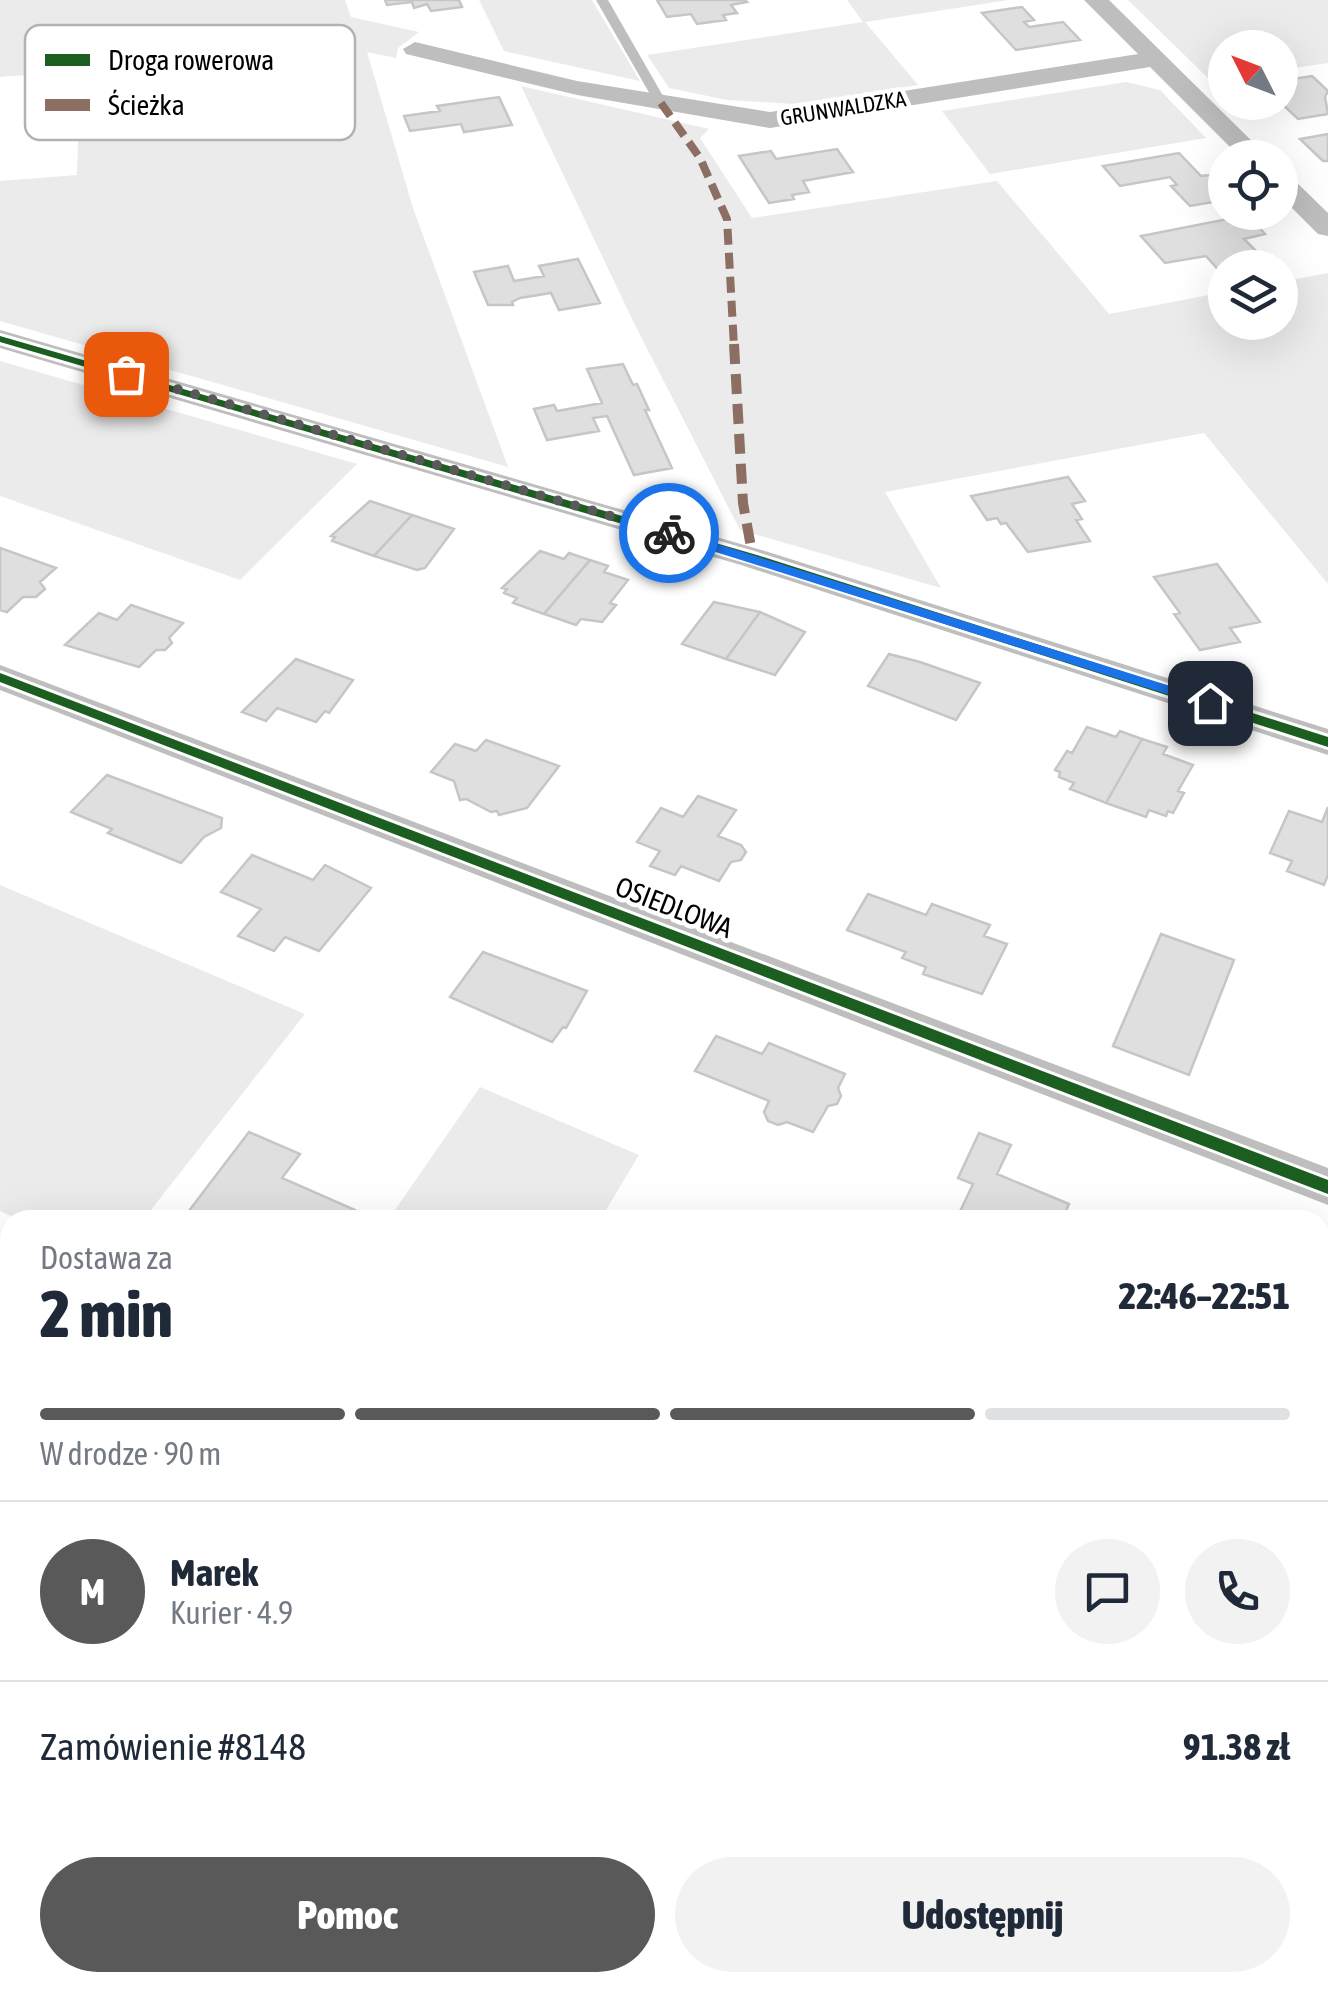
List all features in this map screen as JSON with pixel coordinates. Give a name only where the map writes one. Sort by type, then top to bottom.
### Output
[{"type":"street","points":[[1096,0],[1238,140]]},
{"type":"street","name":"GRUNWALDZKA","points":[[416,49],[578,88],[770,120],[1156,59]]},
{"type":"street","points":[[1298,199],[1328,228]]},
{"type":"street","points":[[0,339],[754,558],[1328,742]]},
{"type":"street","name":"OSIEDLOWA","points":[[0,677],[1328,1187]]},
{"type":"lane","points":[[602,0],[661,103]]},
{"type":"shaded area","points":[[0,0],[345,0],[351,17],[419,32],[398,48],[396,58],[367,52],[413,208],[508,467],[0,321],[0,181],[77,175],[78,140],[355,140],[355,25],[25,25],[25,75],[0,77]]},
{"type":"shaded area","points":[[479,0],[592,0],[640,81],[504,51]]},
{"type":"shaded area","points":[[847,0],[1009,0],[865,22],[918,85],[794,104],[727,100],[669,88],[647,55],[863,22]]},
{"type":"shaded area","points":[[1128,0],[1328,0],[1328,63],[1298,67],[1298,30],[1208,30],[1208,78]]},
{"type":"shaded area","points":[[1126,82],[1160,90],[1206,138],[990,174],[942,111]]},
{"type":"shaded area","points":[[521,86],[709,129],[700,138],[752,218],[997,181],[1109,314],[1208,295],[1208,340],[1298,340],[1298,279],[1328,273],[1328,584],[1204,433],[885,492],[941,588],[740,530],[634,323]]},
{"type":"shaded area","points":[[0,361],[357,464],[240,580],[0,496]]},
{"type":"shaded area","points":[[0,885],[305,1014],[151,1210],[0,1210]]},
{"type":"shaded area","points":[[480,1087],[639,1155],[606,1210],[395,1210]]},
{"type":"building","points":[[385,0],[459,0],[462,7],[431,11],[427,4],[414,8],[412,2],[387,5]]},
{"type":"building","points":[[657,0],[747,2],[731,5],[737,13],[723,15],[726,20],[697,24],[691,14],[667,17]]},
{"type":"building","points":[[1022,7],[1034,20],[1024,22],[1029,27],[1063,22],[1080,40],[1016,50],[982,13]]},
{"type":"building","points":[[1312,76],[1328,91],[1328,114],[1298,119],[1298,78]]},
{"type":"building","points":[[499,97],[512,125],[464,132],[461,124],[410,131],[404,116],[440,111],[437,106]]},
{"type":"building","points":[[1328,134],[1328,161],[1323,161],[1300,139]]},
{"type":"building","points":[[837,149],[853,172],[803,181],[809,192],[769,203],[739,156],[771,151],[776,159]]},
{"type":"building","points":[[1179,153],[1201,176],[1208,175],[1208,203],[1190,206],[1171,186],[1177,185],[1170,177],[1120,186],[1103,166]]},
{"type":"building","points":[[1208,223],[1208,230],[1261,230],[1265,234],[1244,239],[1255,250],[1208,250],[1208,258],[1165,263],[1141,236]]},
{"type":"building","points":[[578,259],[600,303],[559,310],[551,293],[520,298],[513,305],[488,305],[474,272],[508,266],[514,281],[544,276],[539,266]]},
{"type":"building","points":[[623,364],[633,385],[637,384],[672,468],[634,475],[607,416],[593,418],[599,431],[547,440],[534,409],[554,405],[557,411],[602,403],[587,369]]},
{"type":"building","points":[[1068,477],[1085,501],[1072,504],[1082,519],[1076,520],[1090,541],[1028,552],[1006,523],[1001,524],[997,518],[987,520],[971,496]]},
{"type":"building","points":[[370,501],[412,515],[374,556],[332,541],[335,537],[331,536]]},
{"type":"building","points":[[412,515],[454,529],[425,568],[417,570],[374,556]]},
{"type":"building","points":[[0,548],[56,568],[40,582],[45,589],[36,597],[23,597],[7,612],[0,610]]},
{"type":"building","points":[[540,551],[564,559],[569,553],[590,560],[544,614],[513,603],[517,598],[504,593],[507,589],[502,588]]},
{"type":"building","points":[[590,560],[608,566],[604,572],[628,580],[610,603],[616,605],[602,622],[581,619],[576,625],[544,614]]},
{"type":"building","points":[[1217,564],[1260,622],[1230,628],[1240,642],[1200,650],[1154,577]]},
{"type":"building","points":[[714,602],[760,612],[726,659],[682,644]]},
{"type":"building","points":[[131,605],[183,623],[169,638],[172,643],[165,650],[156,650],[139,667],[65,645],[99,613],[117,620]]},
{"type":"building","points":[[760,612],[805,632],[775,675],[726,659]]},
{"type":"building","points":[[889,654],[980,683],[956,720],[868,686]]},
{"type":"building","points":[[296,659],[353,680],[329,713],[325,711],[316,722],[277,708],[266,721],[242,712]]},
{"type":"building","points":[[1087,727],[1116,737],[1120,731],[1142,739],[1106,803],[1070,789],[1074,783],[1059,777],[1060,772],[1055,770],[1067,751],[1072,753]]},
{"type":"building","points":[[1142,739],[1167,747],[1163,754],[1193,765],[1178,791],[1184,793],[1173,813],[1168,811],[1166,816],[1149,810],[1146,817],[1106,803]]},
{"type":"building","points":[[486,740],[559,766],[527,808],[499,815],[497,811],[491,812],[466,799],[460,800],[454,781],[431,772],[455,744],[476,751]]},
{"type":"building","points":[[107,775],[222,818],[221,828],[204,837],[181,863],[108,833],[112,829],[71,812]]},
{"type":"building","points":[[698,796],[736,810],[718,836],[741,845],[746,852],[741,860],[731,862],[719,881],[681,866],[675,875],[650,866],[660,851],[637,842],[661,808],[683,817]]},
{"type":"building","points":[[1328,807],[1328,875],[1324,885],[1287,871],[1292,861],[1270,853],[1289,811],[1322,822]]},
{"type":"building","points":[[252,855],[313,880],[325,865],[371,888],[319,951],[285,937],[274,951],[238,936],[261,909],[221,892]]},
{"type":"building","points":[[868,894],[926,915],[932,904],[990,925],[984,936],[1007,944],[982,994],[923,974],[926,967],[902,958],[906,952],[847,930]]},
{"type":"building","points":[[1161,934],[1234,960],[1189,1075],[1113,1046]]},
{"type":"building","points":[[483,952],[587,991],[566,1028],[552,1042],[450,997]]},
{"type":"building","points":[[716,1036],[762,1054],[769,1043],[845,1074],[838,1088],[841,1096],[837,1104],[828,1106],[813,1132],[787,1122],[778,1125],[768,1121],[764,1112],[769,1101],[695,1071]]},
{"type":"building","points":[[249,1132],[300,1154],[282,1178],[355,1210],[190,1210]]},
{"type":"building","points":[[979,1133],[1011,1145],[997,1174],[1069,1204],[1066,1210],[961,1210],[973,1184],[958,1178]]},
{"type":"marked path","points":[[661,103],[700,158],[727,219],[743,503],[753,558]]},
{"type":"cycle path","points":[[0,339],[753,558],[1328,742]]},
{"type":"cycle path","points":[[0,677],[1328,1187]]},
{"type":"way so far","points":[[126,374],[669,533]]},
{"type":"route","points":[[669,533],[1210,703]]}]
